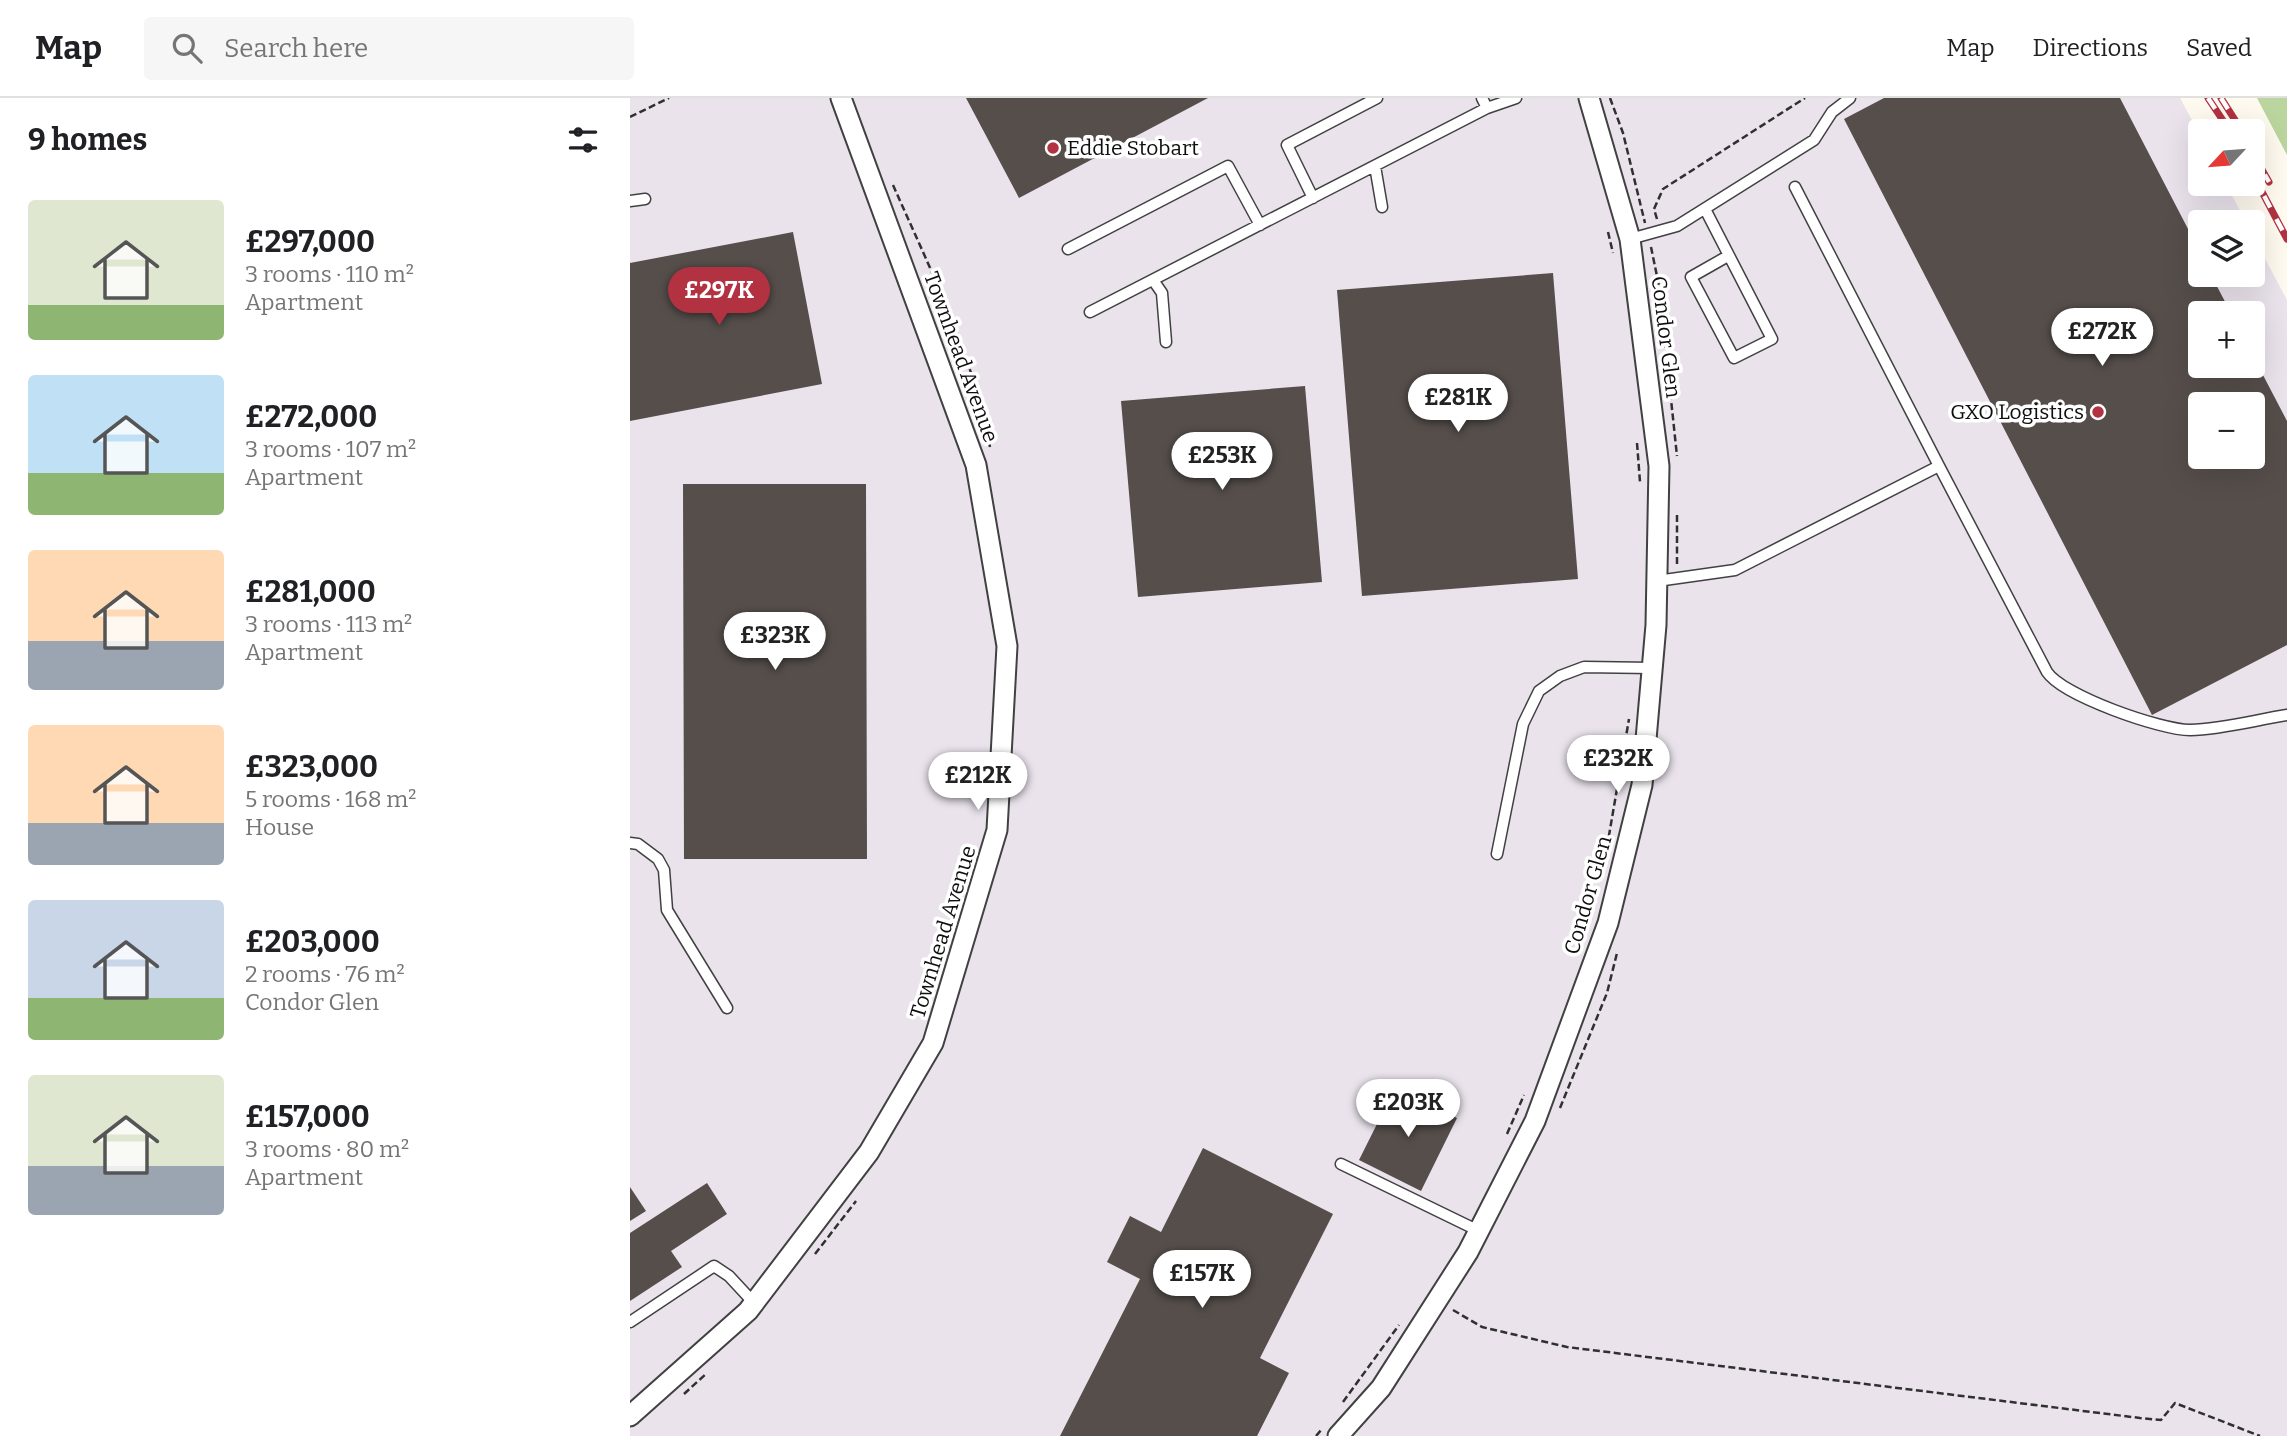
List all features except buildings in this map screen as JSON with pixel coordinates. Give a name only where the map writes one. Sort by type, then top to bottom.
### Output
[{"type":"street","name":"Townhead Avenue","points":[[827,98],[851,124]]},
{"type":"street","name":"Townhead Avenue","points":[[630,1416],[754,1303],[869,1152],[933,1043],[997,830],[1007,646],[976,465],[841,98]]},
{"type":"street","name":"Condor Glen","points":[[1331,1432],[1381,1388],[1479,1231],[1535,1121],[1608,923],[1642,785],[1652,668],[1667,579],[1659,466],[1639,237],[1589,98]]},
{"type":"lane","points":[[1313,198],[1287,145],[1377,98]]},
{"type":"lane","points":[[1090,312],[1375,166],[1485,103],[1516,98]]},
{"type":"lane","points":[[1639,237],[1661,232],[1705,209],[1814,140],[1832,112],[1850,98]]},
{"type":"lane","points":[[1068,250],[1228,166],[1260,225]]},
{"type":"lane","points":[[1375,166],[1382,207]]},
{"type":"lane","points":[[1795,187],[2047,672],[2065,690],[2179,729],[2212,728],[2287,715]]},
{"type":"lane","points":[[630,201],[645,199]]},
{"type":"lane","points":[[1705,209],[1772,339],[1734,358],[1691,276],[1728,256]]},
{"type":"lane","points":[[1153,280],[1162,293],[1166,342]]},
{"type":"lane","points":[[1667,579],[1735,570],[1939,466]]},
{"type":"lane","points":[[1497,854],[1524,724],[1539,691],[1560,676],[1584,667],[1652,668]]},
{"type":"lane","points":[[630,843],[638,844],[658,859],[664,870],[667,910],[727,1008]]},
{"type":"lane","points":[[1341,1164],[1479,1231]]},
{"type":"lane","points":[[630,1322],[715,1266],[729,1276],[754,1303]]},
{"type":"path","points":[[630,117],[669,98]]},
{"type":"path","points":[[1610,98],[1623,134],[1639,237],[1658,286],[1678,466]]},
{"type":"path","points":[[1661,232],[1654,209],[1663,188],[1805,98]]},
{"type":"path","points":[[888,174],[957,331],[982,406],[992,460]]},
{"type":"path","points":[[1606,220],[1613,257]]},
{"type":"path","points":[[1636,432],[1640,487]]},
{"type":"path","points":[[1667,579],[1677,508]]},
{"type":"path","points":[[1606,850],[1629,719]]},
{"type":"path","points":[[1559,1111],[1606,993],[1617,953]]},
{"type":"path","points":[[1504,1140],[1525,1094]]},
{"type":"path","points":[[810,1261],[858,1198]]},
{"type":"path","points":[[1438,1299],[1482,1327],[1567,1347],[2161,1420],[2175,1403],[2260,1436]]},
{"type":"path","points":[[1337,1410],[1400,1324]]},
{"type":"path","points":[[683,1394],[709,1371]]},
{"type":"path","points":[[1316,1436],[1331,1432]]},
{"type":"shaded area","points":[[630,98],[2180,98],[2191,119],[2188,119],[2188,196],[2232,196],[2240,210],[2188,210],[2188,287],[2265,287],[2265,259],[2287,300],[2287,1436],[630,1436]]},
{"type":"green space","points":[[2257,98],[2287,98],[2287,155]]},
{"type":"railway","points":[[2208,98],[2222,119]]},
{"type":"railway","points":[[2221,98],[2234,119]]},
{"type":"railway","points":[[2265,175],[2269,182]]},
{"type":"railway","points":[[2264,196],[2287,239]]},
{"type":"place","name":"Eddie Stobart","points":[[1053,148]]},
{"type":"place","name":"GXO Logistics","points":[[2098,412]]}]
